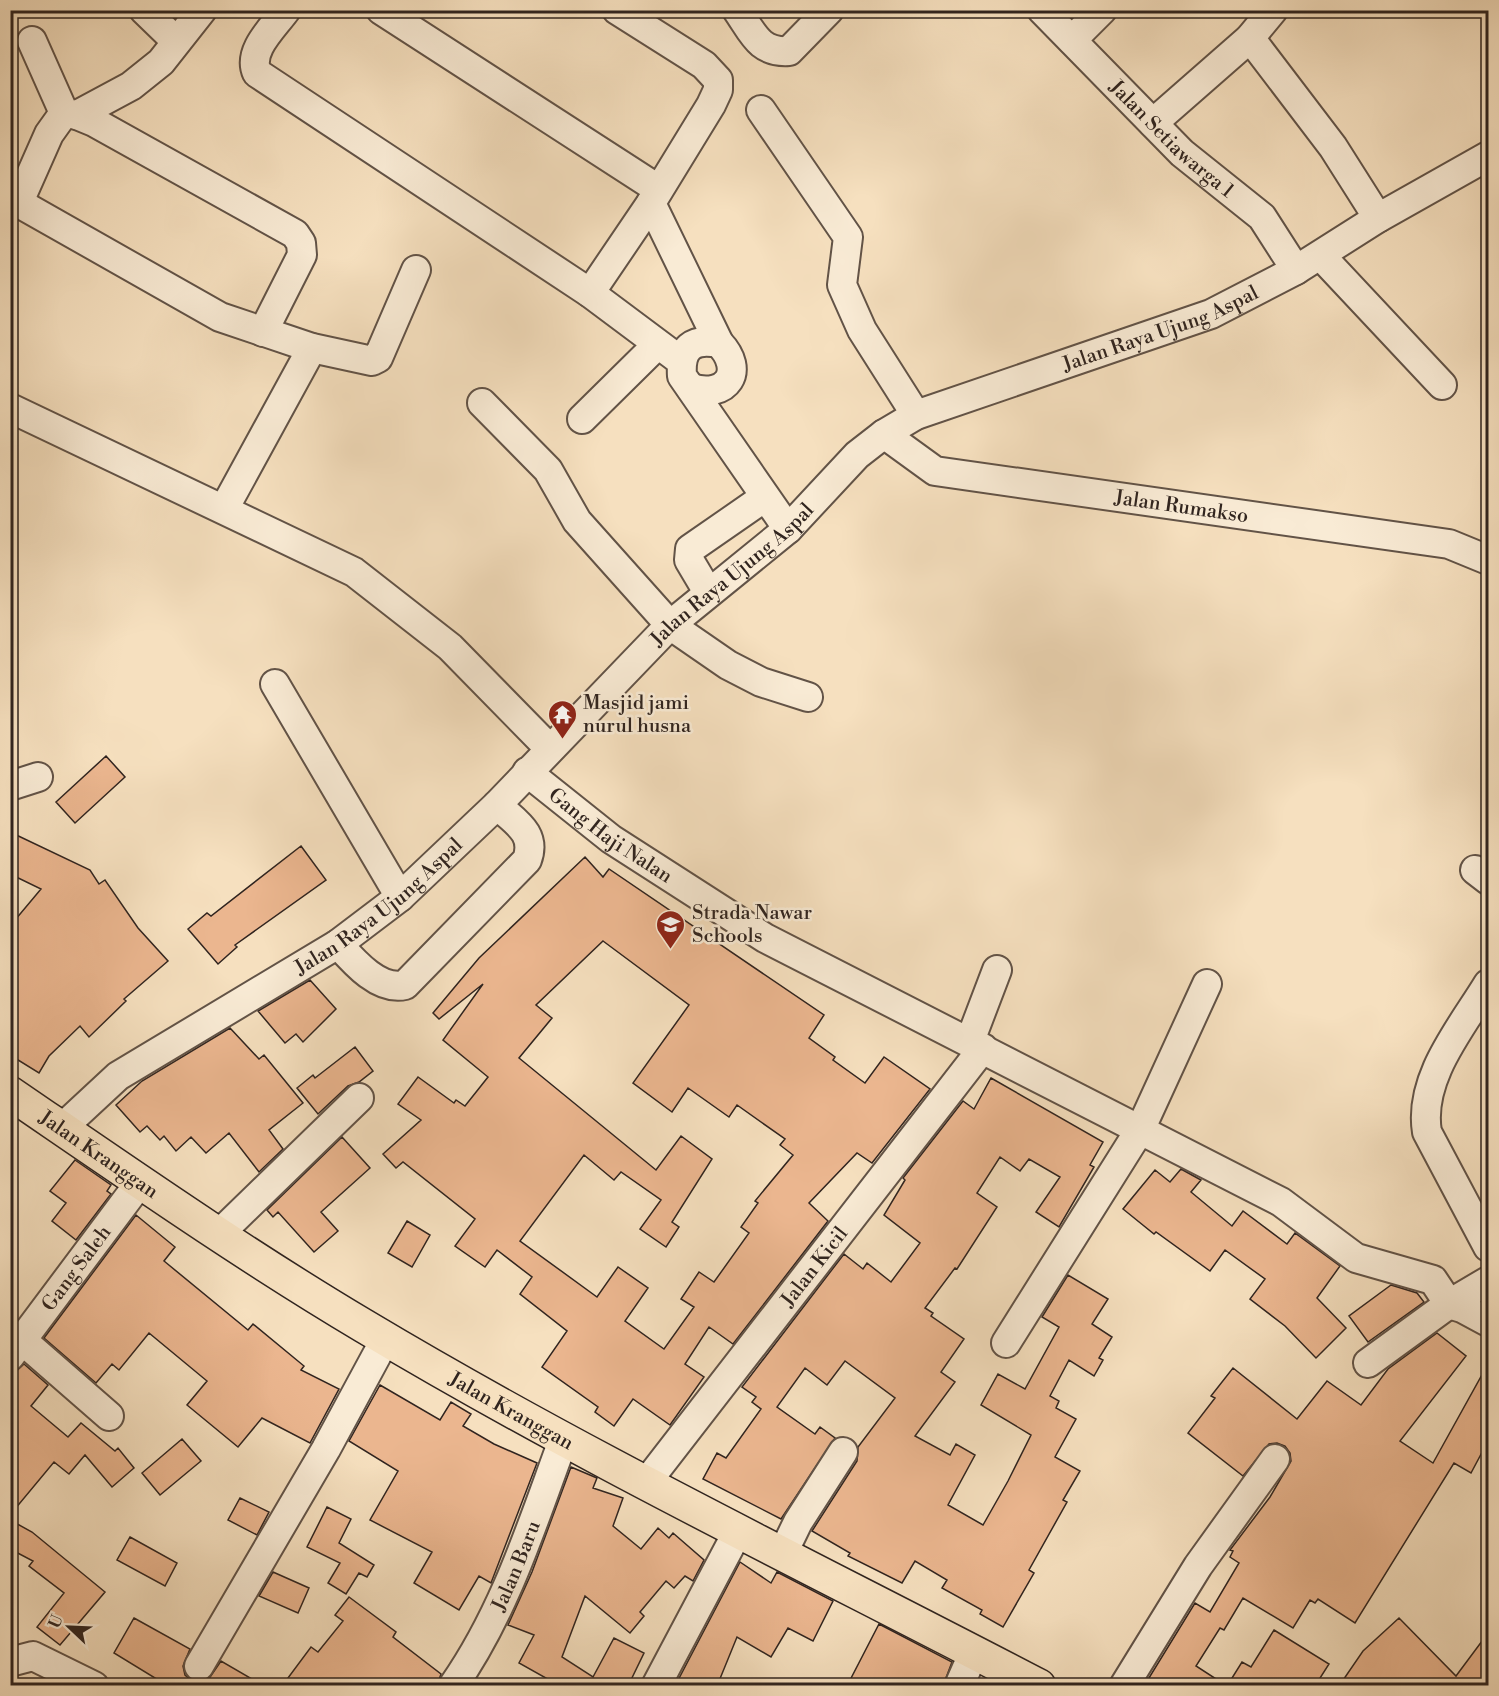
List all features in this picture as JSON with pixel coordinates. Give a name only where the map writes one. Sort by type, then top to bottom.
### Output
[{"type":"main road","name":"Jalan Kranggan","points":[[10,1093],[219,1234],[386,1338],[737,1533],[1039,1686]]},
{"type":"street","points":[[144,10],[176,41]]},
{"type":"street","points":[[202,10],[161,62],[131,86],[70,114],[49,134],[14,201],[220,317],[312,348],[372,361],[378,358],[416,270]]},
{"type":"street","points":[[286,10],[256,53],[253,64],[257,73],[590,293],[681,361]]},
{"type":"street","points":[[381,10],[655,196],[719,343],[731,355],[733,373],[723,387],[707,393],[691,388]]},
{"type":"street","points":[[590,293],[655,196],[718,90],[718,80],[704,65],[618,10]]},
{"type":"street","points":[[737,10],[762,45],[774,52],[789,51],[830,10]]},
{"type":"street","name":"Jalan Setiawarga 1","points":[[1042,10],[1182,153],[1262,217],[1296,270]]},
{"type":"street","points":[[1072,40],[1102,10]]},
{"type":"street","points":[[1153,123],[1250,38],[1273,10]]},
{"type":"street","points":[[1250,38],[1333,147],[1378,218]]},
{"type":"street","points":[[32,41],[70,114],[295,234],[302,243],[302,255],[263,332]]},
{"type":"street","points":[[761,110],[848,237],[842,285],[862,330],[916,415]]},
{"type":"street","name":"Jalan Raya Ujung Aspal","points":[[62,1128],[118,1076],[338,944],[400,897],[496,805],[670,626],[708,592],[788,529],[857,455],[884,434],[916,415],[1211,314],[1321,256],[1378,218],[1488,156]]},
{"type":"street","points":[[1321,256],[1442,385]]},
{"type":"street","points":[[719,343],[703,340],[689,347],[681,361],[682,376],[788,529]]},
{"type":"street","points":[[582,419],[657,345]]},
{"type":"street","points":[[224,509],[312,348]]},
{"type":"street","points":[[482,403],[548,470],[577,521],[670,626],[761,682],[808,697]]},
{"type":"street","points":[[10,408],[354,572],[450,647],[549,748]]},
{"type":"street","name":"Jalan Rumakso","points":[[884,434],[935,471],[1449,544],[1488,560]]},
{"type":"street","points":[[708,592],[690,560],[690,549],[765,497]]},
{"type":"street","points":[[275,684],[400,897]]},
{"type":"street","name":"Gang Haji Nalan","points":[[527,772],[610,839],[765,938],[1141,1128],[1281,1202],[1356,1258],[1433,1280],[1449,1304]]},
{"type":"street","points":[[10,786],[38,777]]},
{"type":"street","points":[[338,944],[377,980],[394,987],[405,985],[527,860],[532,848],[528,834],[496,805]]},
{"type":"street","name":"Jalan Kicil","points":[[646,1483],[976,1044],[998,970]]},
{"type":"street","points":[[1006,1343],[1141,1128],[1207,984]]},
{"type":"street","points":[[1488,984],[1442,1061],[1426,1096],[1424,1113],[1427,1132],[1488,1247]]},
{"type":"street","points":[[219,1234],[359,1098]]},
{"type":"street","name":"Gang Saleh","points":[[17,1349],[141,1181]]},
{"type":"street","points":[[1368,1363],[1449,1304],[1488,1281]]},
{"type":"street","points":[[1449,1304],[1462,1308],[1488,1322]]},
{"type":"street","points":[[199,1666],[326,1449],[386,1338]]},
{"type":"street","points":[[17,1349],[109,1416]]},
{"type":"street","name":"Jalan Baru","points":[[453,1686],[476,1652],[511,1581],[564,1438]]},
{"type":"street","points":[[782,1555],[798,1522],[843,1452]]},
{"type":"street","points":[[1124,1686],[1198,1566],[1275,1459]]},
{"type":"street","points":[[656,1686],[737,1533]]},
{"type":"street","points":[[959,1686],[974,1652]]},
{"type":"street","points":[[22,1659],[94,1686]]},
{"type":"building","points":[[106,756],[125,777],[75,823],[56,802]]},
{"type":"building","points":[[10,832],[90,870],[99,884],[105,880],[138,928],[168,961],[124,999],[126,1001],[89,1037],[80,1026],[49,1056],[39,1073],[10,1055],[10,926],[41,889],[10,874]]},
{"type":"building","points":[[301,846],[326,880],[235,945],[237,947],[218,964],[188,929],[207,913],[211,916]]},
{"type":"building","points":[[585,857],[603,877],[609,869],[824,1015],[809,1038],[835,1057],[833,1060],[865,1083],[884,1057],[930,1089],[872,1163],[857,1153],[809,1203],[828,1221],[733,1344],[709,1327],[685,1364],[704,1377],[670,1425],[633,1399],[614,1426],[595,1412],[598,1407],[542,1367],[567,1331],[520,1294],[532,1277],[497,1250],[485,1267],[455,1246],[475,1219],[403,1162],[396,1168],[383,1154],[421,1120],[398,1104],[418,1077],[454,1103],[456,1100],[465,1106],[488,1077],[443,1040],[483,984],[439,1019],[433,1013],[479,958]],"holes":[[[603,941],[689,1005],[633,1083],[672,1112],[688,1088],[729,1117],[737,1105],[785,1139],[780,1145],[793,1155],[755,1201],[758,1203],[741,1227],[749,1233],[714,1282],[699,1272],[681,1299],[694,1307],[664,1349],[625,1321],[648,1288],[618,1267],[597,1297],[520,1241],[584,1155],[614,1180],[621,1172],[661,1200],[640,1229],[666,1247],[679,1227],[672,1222],[712,1159],[681,1136],[656,1170],[519,1058],[552,1018],[536,1005]]]},
{"type":"building","points":[[310,980],[336,1009],[303,1042],[296,1034],[285,1043],[258,1011]]},
{"type":"building","points":[[230,1028],[259,1059],[264,1055],[303,1103],[269,1130],[283,1149],[259,1172],[229,1133],[206,1153],[191,1137],[176,1151],[164,1136],[160,1140],[147,1126],[140,1132],[116,1105],[142,1081]]},
{"type":"building","points":[[355,1047],[373,1071],[359,1082],[348,1086],[318,1114],[297,1088],[313,1075],[315,1078]]},
{"type":"building","points":[[991,1078],[1103,1142],[1090,1165],[1094,1167],[1059,1227],[1036,1212],[1060,1177],[1029,1159],[1020,1171],[1000,1157],[977,1193],[997,1207],[957,1269],[955,1268],[925,1308],[933,1313],[931,1316],[964,1339],[941,1372],[955,1382],[915,1436],[950,1455],[956,1444],[975,1455],[948,1505],[983,1525],[1008,1481],[1031,1435],[981,1405],[998,1374],[1025,1389],[1059,1327],[1042,1317],[1068,1275],[1108,1299],[1092,1324],[1112,1337],[1099,1358],[1103,1360],[1094,1376],[1069,1360],[1050,1396],[1059,1401],[1056,1408],[1076,1419],[1055,1457],[1080,1471],[1063,1500],[1067,1502],[1029,1570],[1034,1573],[1003,1627],[980,1614],[982,1610],[942,1588],[947,1580],[915,1561],[902,1583],[848,1556],[850,1553],[812,1531],[857,1461],[858,1447],[895,1398],[845,1361],[827,1385],[805,1368],[777,1407],[815,1434],[820,1427],[835,1438],[781,1519],[703,1479],[717,1453],[726,1458],[761,1409],[752,1402],[756,1397],[742,1387],[844,1254],[863,1269],[867,1263],[891,1282],[920,1243],[884,1215],[905,1180],[903,1178],[963,1101],[974,1109]]},
{"type":"building","points":[[342,1137],[370,1168],[321,1212],[338,1231],[314,1252],[278,1212],[273,1217],[267,1210]]},
{"type":"building","points":[[75,1160],[111,1185],[107,1191],[111,1194],[76,1240],[52,1221],[66,1203],[50,1191]]},
{"type":"building","points":[[1181,1169],[1201,1180],[1191,1192],[1232,1226],[1243,1211],[1287,1244],[1295,1233],[1340,1266],[1317,1298],[1346,1328],[1316,1358],[1285,1326],[1250,1299],[1265,1279],[1225,1250],[1210,1271],[1156,1232],[1154,1234],[1123,1209],[1155,1170],[1170,1182]]},
{"type":"building","points":[[136,1215],[175,1247],[164,1261],[248,1330],[253,1324],[304,1366],[301,1370],[339,1389],[310,1443],[262,1418],[238,1447],[187,1405],[207,1381],[149,1333],[119,1370],[112,1364],[96,1383],[44,1338]]},
{"type":"building","points":[[407,1221],[430,1235],[412,1267],[388,1253]]},
{"type":"building","points":[[1391,1285],[1417,1293],[1424,1302],[1368,1342],[1349,1316]]},
{"type":"building","points":[[1437,1333],[1466,1356],[1400,1441],[1433,1463],[1488,1364],[1488,1441],[1471,1473],[1454,1463],[1355,1623],[1318,1599],[1315,1603],[1310,1600],[1293,1628],[1243,1598],[1224,1630],[1220,1628],[1196,1666],[1227,1686],[1144,1686],[1195,1603],[1210,1612],[1239,1563],[1230,1557],[1233,1551],[1230,1550],[1270,1497],[1291,1461],[1290,1453],[1285,1446],[1277,1443],[1269,1444],[1243,1476],[1188,1433],[1215,1398],[1211,1396],[1233,1368],[1297,1419],[1327,1381],[1361,1405],[1388,1369]]},
{"type":"building","points":[[24,1364],[48,1385],[31,1406],[68,1437],[81,1423],[115,1451],[118,1448],[134,1468],[112,1487],[85,1455],[69,1474],[54,1462],[10,1515],[10,1377]]},
{"type":"building","points":[[380,1385],[440,1420],[451,1402],[471,1414],[463,1426],[494,1444],[537,1463],[491,1583],[479,1576],[459,1610],[414,1583],[432,1552],[370,1520],[398,1471],[349,1441]]},
{"type":"building","points":[[182,1439],[201,1461],[160,1495],[142,1473]]},
{"type":"building","points":[[571,1467],[597,1478],[593,1488],[623,1498],[613,1526],[641,1549],[658,1528],[669,1538],[673,1533],[704,1560],[693,1581],[685,1576],[674,1588],[666,1581],[640,1612],[644,1616],[630,1633],[585,1596],[562,1657],[593,1677],[614,1638],[644,1653],[628,1686],[560,1686],[519,1663],[534,1635],[508,1625],[532,1572]]},
{"type":"building","points":[[240,1498],[269,1512],[257,1535],[228,1520]]},
{"type":"building","points":[[327,1507],[351,1519],[339,1543],[374,1565],[367,1577],[359,1573],[346,1594],[328,1583],[340,1563],[307,1547]]},
{"type":"building","points":[[10,1520],[32,1532],[105,1592],[60,1645],[37,1627],[64,1593],[29,1566],[33,1561],[10,1549]]},
{"type":"building","points":[[130,1537],[177,1563],[165,1586],[117,1560]]},
{"type":"building","points":[[740,1562],[771,1583],[777,1572],[833,1601],[813,1641],[788,1628],[771,1657],[737,1637],[717,1686],[675,1686]]},
{"type":"building","points":[[273,1572],[309,1588],[298,1613],[259,1596]]},
{"type":"building","points":[[349,1597],[396,1632],[393,1637],[441,1674],[437,1686],[282,1686],[311,1647],[318,1652],[343,1621],[335,1615]]},
{"type":"building","points":[[134,1618],[190,1649],[183,1666],[185,1675],[191,1680],[199,1682],[208,1680],[221,1661],[264,1686],[168,1686],[114,1653]]},
{"type":"building","points":[[1399,1618],[1456,1676],[1488,1633],[1488,1686],[1339,1686],[1363,1651]]},
{"type":"building","points":[[879,1624],[952,1662],[943,1686],[847,1686]]},
{"type":"building","points":[[1274,1630],[1329,1664],[1315,1686],[1227,1686],[1242,1662],[1251,1667]]},
{"type":"place","name":"Masjid jami nurul husna","points":[[562,740]]},
{"type":"place","name":"Strada Nawar Schools","points":[[671,950]]}]
